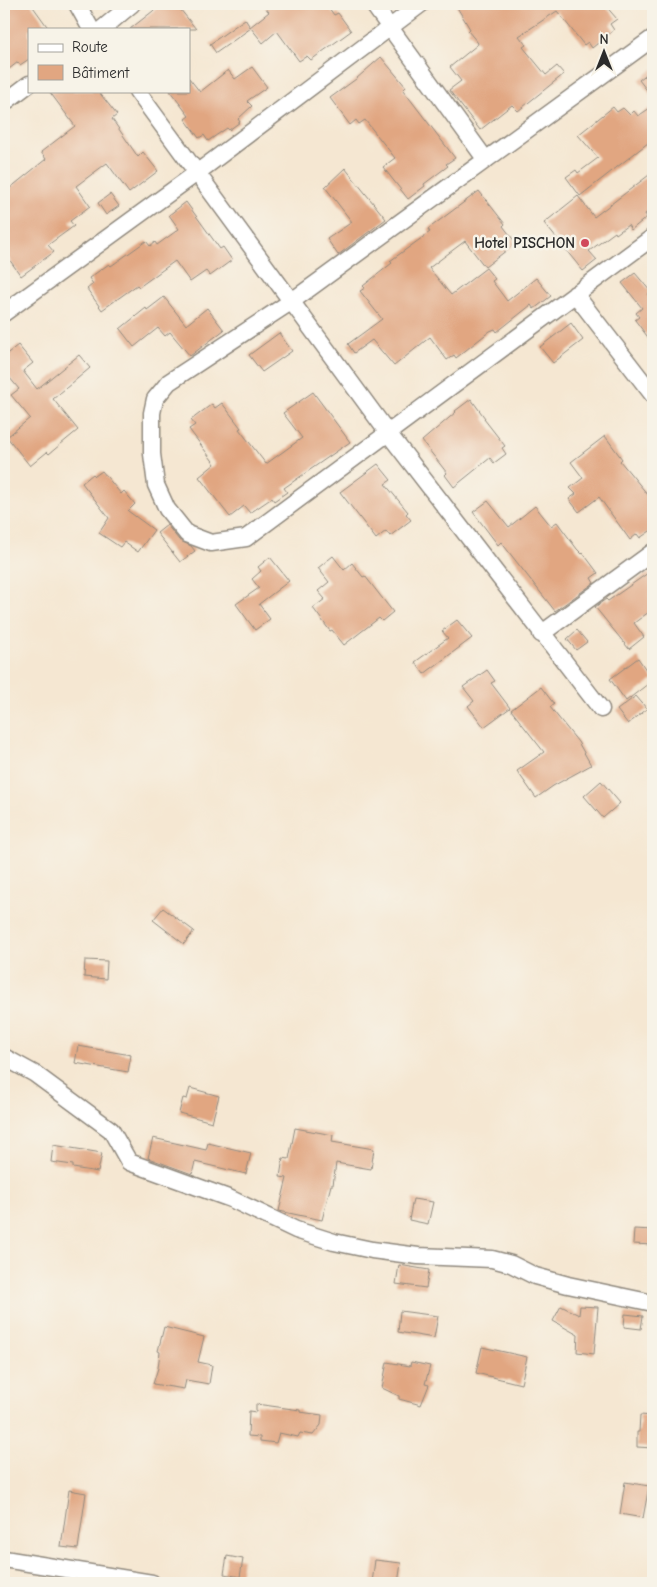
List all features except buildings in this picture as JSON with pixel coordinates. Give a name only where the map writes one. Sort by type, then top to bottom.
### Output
[{"type":"street","points":[[77,4],[90,28]]},
{"type":"street","points":[[103,28],[132,4]]},
{"type":"street","points":[[373,4],[486,160]]},
{"type":"street","points":[[4,312],[198,172],[421,4]]},
{"type":"street","points":[[653,38],[292,301],[169,382],[155,399],[152,412],[152,454],[156,485],[167,509],[187,534],[211,543],[246,538],[653,237]]},
{"type":"street","points":[[4,103],[28,85]]},
{"type":"street","points":[[138,92],[388,433],[541,634],[601,709]]},
{"type":"street","points":[[575,294],[653,395]]},
{"type":"street","points":[[541,634],[653,552]]},
{"type":"street","points":[[4,1057],[34,1074],[111,1130],[128,1162],[231,1199],[296,1230],[334,1242],[372,1250],[418,1256],[492,1260],[511,1264],[535,1276],[568,1285],[653,1303]]},
{"type":"street","points":[[4,1559],[152,1583]]},
{"type":"place","name":"Hotel PISCHON","points":[[585,243]]}]
